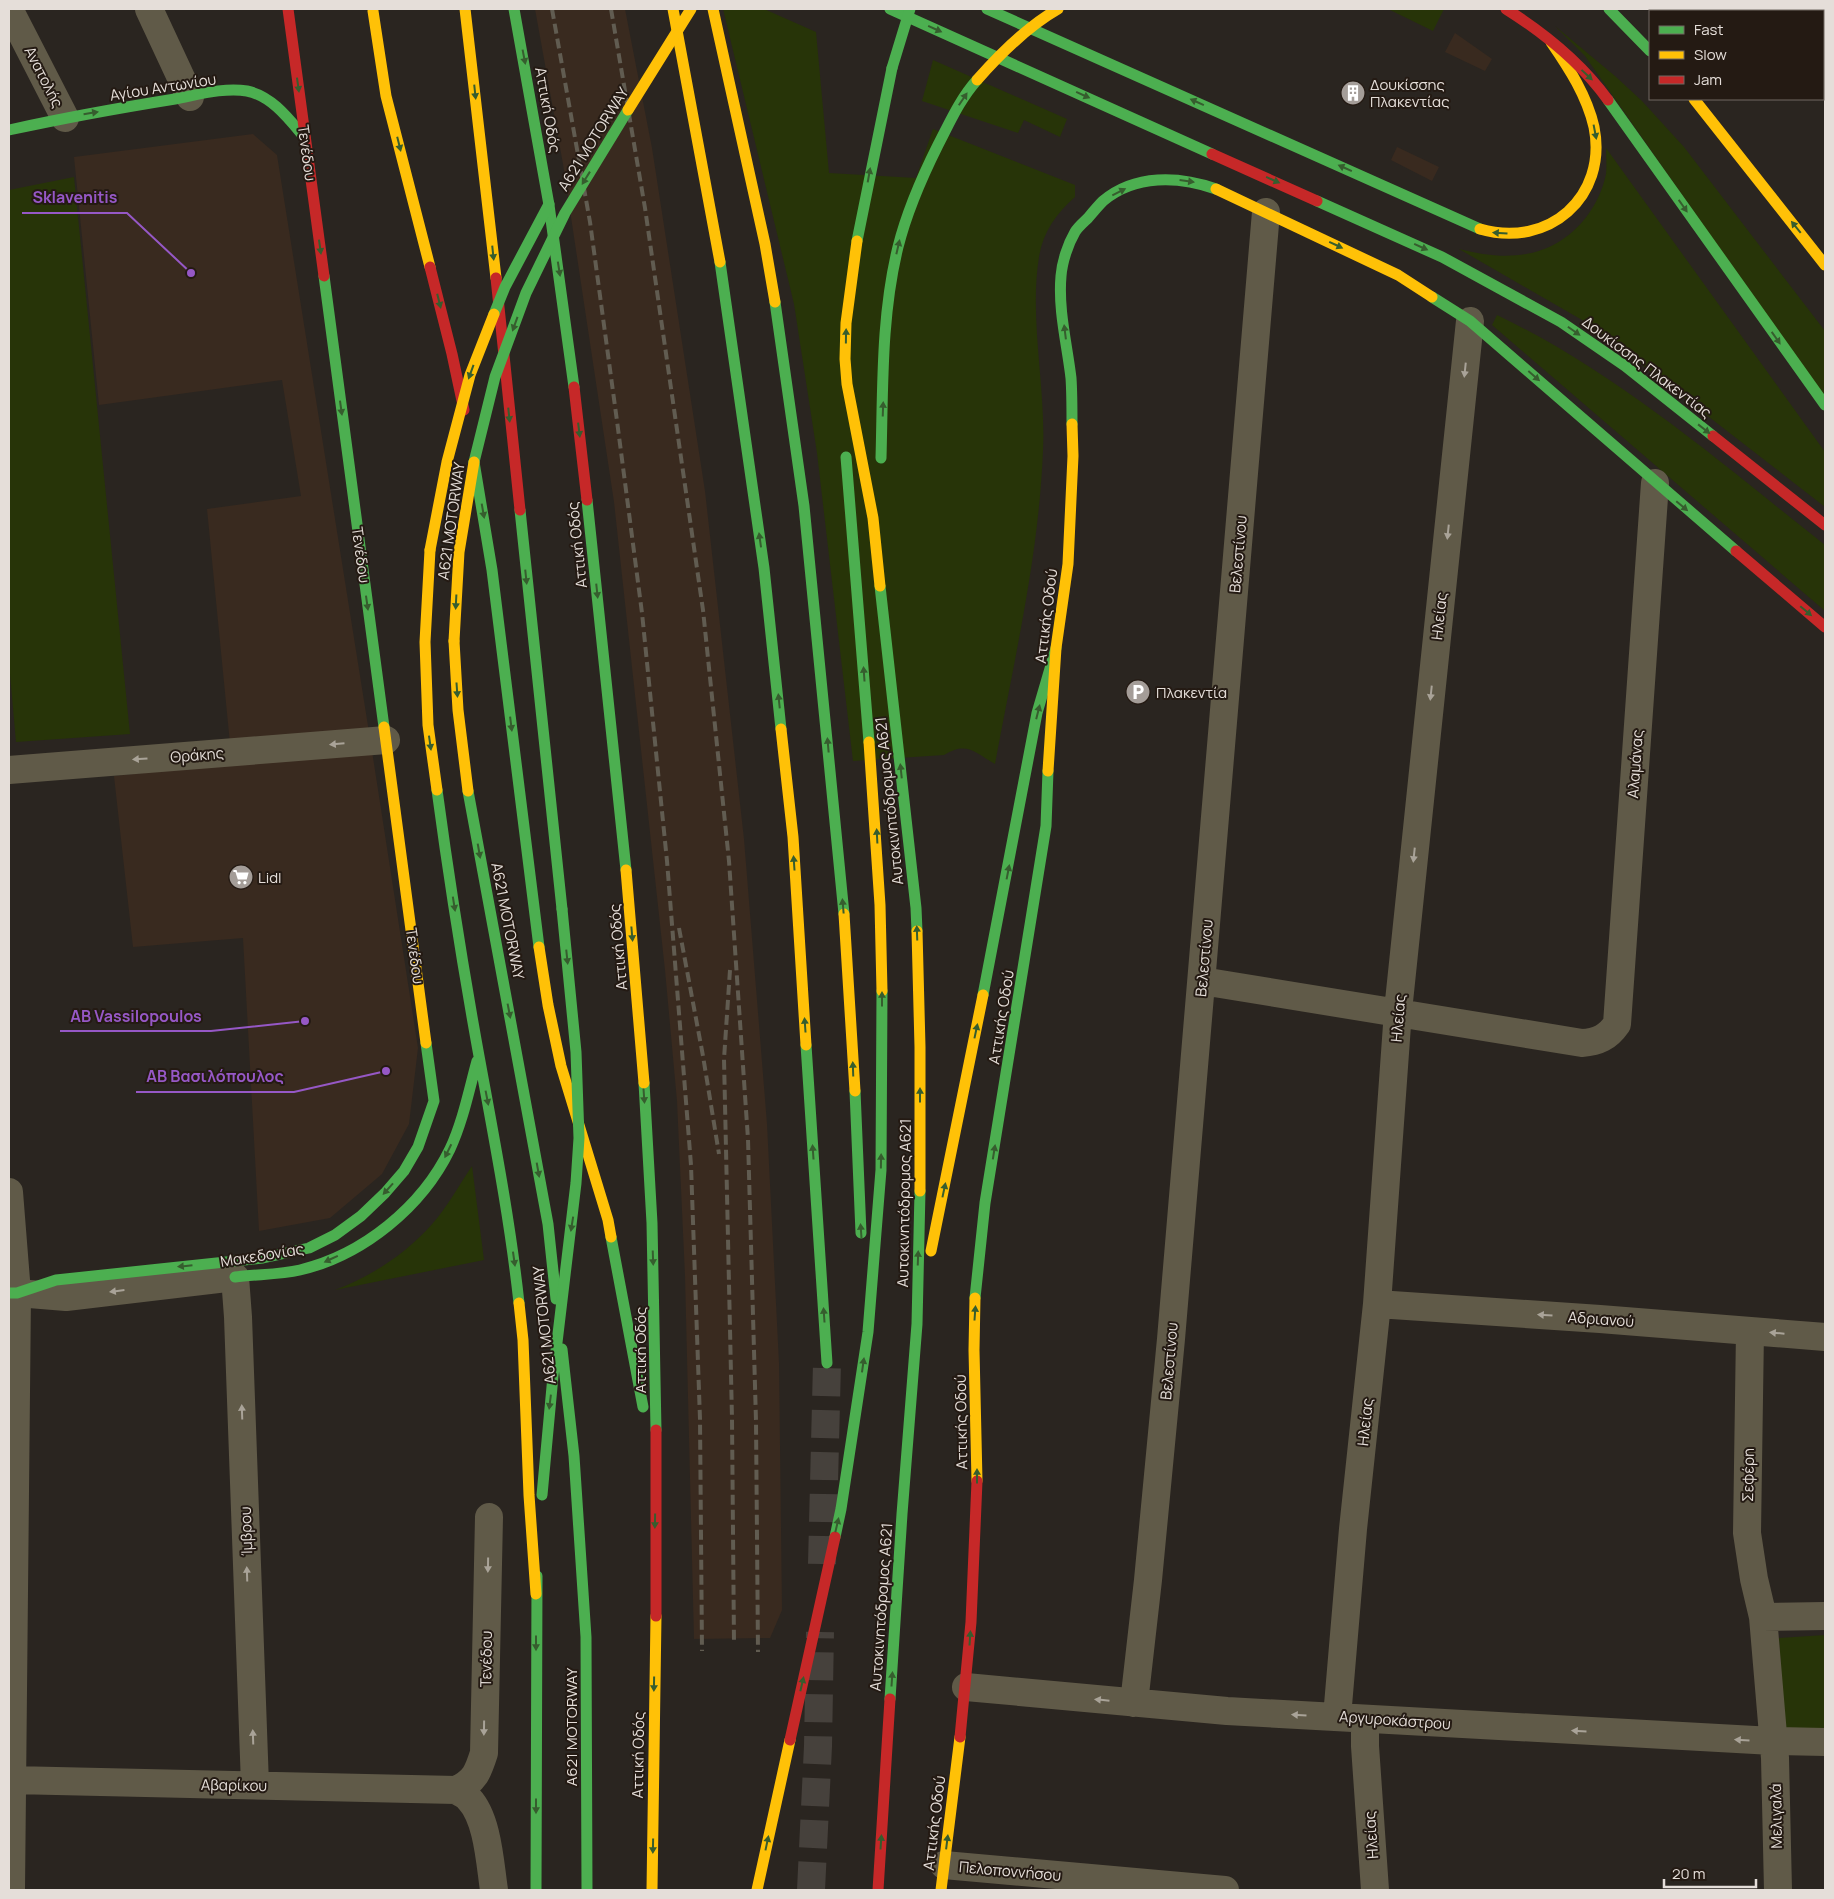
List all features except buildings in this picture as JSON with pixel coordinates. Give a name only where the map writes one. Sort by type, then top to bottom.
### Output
[{"type":"main road","name":"Τενέδου","points":[[288,9],[434,1100]]},
{"type":"main road","points":[[465,9],[482,146],[579,1076],[579,1140],[574,1206],[547,1426],[536,1594],[536,1890]]},
{"type":"main road","name":"Αττική Οδός","points":[[514,9],[531,93],[560,272],[583,465],[628,885],[640,1031],[655,1298],[656,1472],[652,1890]]},
{"type":"main road","points":[[673,9],[718,252],[764,568],[793,837],[827,1363]]},
{"type":"main road","points":[[612,114],[691,9]]},
{"type":"main road","name":"A621 MOTORWAY","points":[[587,1890],[586,1637],[573,1447],[548,1224],[466,779],[458,710],[454,642],[459,552],[473,464],[495,377],[526,294],[565,213],[691,9]]},
{"type":"main road","points":[[713,9],[765,244],[779,326],[804,506],[844,918],[852,1026],[868,1332]]},
{"type":"main road","name":"Δουκίσσης Πλακεντίας","points":[[890,9],[1442,257],[1540,310],[1561,322],[1625,366],[1825,524]]},
{"type":"main road","points":[[757,1890],[841,1509],[868,1332],[881,1170],[882,996],[880,905],[874,800],[846,463],[846,323],[855,252],[872,162],[892,68],[910,9]]},
{"type":"main road","points":[[986,9],[1381,184],[1471,226],[1495,233],[1520,234],[1540,230],[1553,224],[1566,215],[1583,196],[1594,170],[1597,142],[1593,120],[1582,92],[1551,42]]},
{"type":"main road","points":[[881,462],[885,359],[890,296],[894,266],[910,204],[925,168],[957,108],[972,86],[1005,52],[1046,16],[1058,9]]},
{"type":"main road","points":[[1506,9],[1524,20],[1551,42],[1594,81],[1825,405]]},
{"type":"main road","points":[[1608,9],[1649,50]]},
{"type":"main road","points":[[373,11],[386,96],[452,354],[484,512],[548,1005],[562,1066],[608,1220],[656,1472]]},
{"type":"main road","name":"Αγίου Αντωνίου","points":[[9,130],[65,118],[236,91],[252,93],[278,107],[305,138]]},
{"type":"main road","points":[[1695,100],[1825,265]]},
{"type":"main road","name":"Αττικής Οδού","points":[[942,1878],[966,1687],[976,1534],[977,1474],[974,1324],[979,1253],[985,1203],[1046,826],[1050,715],[1056,648],[1068,564],[1073,456],[1070,380],[1061,305],[1061,275],[1065,256],[1075,232],[1102,202],[1117,192],[1138,183],[1180,180],[1198,183],[1266,212]]},
{"type":"main road","points":[[536,1594],[528,1495],[523,1340],[515,1264],[441,820],[428,725],[425,642],[430,550],[447,462],[470,375],[505,287],[559,189]]},
{"type":"main road","points":[[1266,212],[1398,274],[1470,321],[1655,483],[1825,627]]},
{"type":"main road","points":[[846,384],[873,518]]},
{"type":"main road","points":[[873,518],[878,484]]},
{"type":"main road","name":"Αυτοκινητόδρομος Α621","points":[[873,518],[916,908],[920,1047],[917,1324],[902,1514],[878,1890]]},
{"type":"main road","points":[[917,1324],[992,953],[1037,713],[1056,648]]},
{"type":"main road","points":[[235,1276],[300,1270],[324,1262],[351,1250],[398,1217],[418,1198],[436,1175],[450,1149],[463,1116],[479,1055]]},
{"type":"main road","name":"Μακεδονίας","points":[[13,1293],[56,1280],[263,1258],[311,1247],[358,1219],[376,1203],[405,1170],[427,1127],[434,1100]]},
{"type":"street","name":"Ανατολής","points":[[9,9],[65,118]]},
{"type":"street","points":[[149,9],[190,97]]},
{"type":"street","name":"Βελεστίνου","points":[[1134,1703],[1170,1349],[1266,212]]},
{"type":"street","name":"Ηλείας","points":[[1337,1717],[1353,1529],[1377,1304],[1398,1012],[1470,321]]},
{"type":"street","name":"Αλαμάνας","points":[[1398,1012],[1582,1043],[1594,1042],[1603,1038],[1617,1024],[1655,483]]},
{"type":"street","name":"Θράκης","points":[[9,770],[386,740]]},
{"type":"street","points":[[1202,981],[1398,1012]]},
{"type":"street","points":[[9,1192],[13,1293],[12,1890]]},
{"type":"street","name":"Μακεδονίας","points":[[13,1293],[66,1297],[235,1276]]},
{"type":"street","name":"Ίμβρου","points":[[235,1276],[255,1786]]},
{"type":"street","name":"Αδριανού","points":[[1377,1304],[1600,1319],[1825,1338]]},
{"type":"street","name":"Σεφέρη","points":[[1750,1331],[1747,1533],[1754,1579],[1763,1617],[1773,1742]]},
{"type":"street","name":"Τενέδου","points":[[456,1790],[469,1784],[478,1771],[484,1753],[489,1517]]},
{"type":"street","points":[[1763,1617],[1825,1616]]},
{"type":"street","name":"Αργυροκάστρου","points":[[966,1687],[1227,1711],[1773,1742],[1825,1742]]},
{"type":"street","name":"Ηλείας","points":[[1366,1719],[1365,1746],[1375,1890]]},
{"type":"street","name":"Μελιγαλά","points":[[1773,1742],[1778,1890]]},
{"type":"street","name":"Αβαρίκου","points":[[12,1780],[456,1790]]},
{"type":"street","points":[[456,1790],[468,1798],[476,1809],[483,1827],[494,1890]]},
{"type":"street","name":"Πελοποννήσου","points":[[942,1878],[1225,1890]]},
{"type":"shaded area","points":[[535,9],[625,9],[652,148],[705,491],[744,839],[767,1124],[779,1363],[782,1610],[770,1638],[694,1639],[685,1276],[677,1101],[665,970],[614,502],[563,164]]},
{"type":"shaded area","points":[[1455,33],[1492,59],[1485,71],[1445,52]]},
{"type":"shaded area","points":[[253,134],[277,155],[418,1048],[409,1124],[382,1174],[330,1218],[259,1231],[243,938],[133,947],[114,776],[232,764],[207,509],[301,496],[282,380],[99,405],[74,157]]},
{"type":"shaded area","points":[[1397,147],[1439,167],[1432,181],[1391,160]]},
{"type":"green space","points":[[723,9],[764,9],[816,32],[829,173],[916,178],[933,129],[1075,185],[1075,197],[1051,224],[1039,257],[1036,304],[1043,426],[1041,490],[1025,608],[995,764],[976,752],[965,749],[952,751],[944,755],[853,761],[817,453],[794,304]]},
{"type":"green space","points":[[1388,9],[1444,9],[1433,31]]},
{"type":"green space","points":[[1555,26],[1642,101],[1684,147],[1825,331],[1825,399],[1585,56]]},
{"type":"green space","points":[[933,60],[1067,119],[1060,137],[1024,120],[1018,133],[922,101]]},
{"type":"green space","points":[[1606,148],[1825,452],[1825,507],[1589,324],[1459,249],[1477,253],[1512,256],[1545,249],[1560,241],[1587,216],[1596,201],[1606,174]]},
{"type":"green space","points":[[74,177],[130,734],[16,742],[9,663],[9,190]]},
{"type":"green space","points":[[1497,315],[1542,338],[1627,392],[1707,451],[1825,545],[1825,611],[1492,325]]},
{"type":"green space","points":[[472,1166],[484,1260],[335,1290],[375,1271],[412,1244],[449,1203]]},
{"type":"green space","points":[[1825,1635],[1825,1735],[1785,1735],[1779,1638]]},
{"type":"tunnel","points":[[822,1564],[827,1363]]},
{"type":"tunnel","points":[[811,1890],[818,1746],[820,1632]]},
{"type":"railway","points":[[552,9],[590,222],[617,421],[642,613],[667,861],[691,1165],[700,1419],[702,1651]]},
{"type":"railway","points":[[611,9],[645,208],[703,610],[729,861],[748,1139],[756,1421],[758,1652]]},
{"type":"railway","points":[[679,928],[719,1154]]},
{"type":"railway","points":[[730,970],[724,1059],[732,1419],[734,1644]]},
{"type":"traffic: fast","points":[[514,9],[549,205],[574,387]]},
{"type":"traffic: fast","points":[[890,9],[1212,154]]},
{"type":"traffic: fast","points":[[892,68],[910,9]]},
{"type":"traffic: fast","points":[[987,9],[1480,229]]},
{"type":"traffic: fast","points":[[1609,9],[1649,50]]},
{"type":"traffic: fast","points":[[857,241],[892,68]]},
{"type":"traffic: fast","points":[[881,458],[888,299],[898,247],[910,207],[932,157],[960,103],[977,80]]},
{"type":"traffic: fast","points":[[9,130],[211,92],[238,90],[256,94],[272,103],[305,138]]},
{"type":"traffic: fast","points":[[1608,100],[1825,405]]},
{"type":"traffic: fast","points":[[474,462],[495,377],[526,293],[565,213],[628,110]]},
{"type":"traffic: fast","points":[[1072,424],[1071,378],[1060,289],[1064,259],[1075,232],[1103,201],[1129,186],[1143,182],[1172,180],[1216,189]]},
{"type":"traffic: fast","points":[[1317,201],[1442,257],[1561,322],[1625,366],[1713,436]]},
{"type":"traffic: fast","points":[[494,314],[505,287],[549,204]]},
{"type":"traffic: fast","points":[[720,262],[764,568],[781,729]]},
{"type":"traffic: fast","points":[[324,276],[384,727]]},
{"type":"traffic: fast","points":[[1432,297],[1470,321],[1736,551]]},
{"type":"traffic: fast","points":[[775,302],[804,506],[844,914]]},
{"type":"traffic: fast","points":[[846,457],[869,742]]},
{"type":"traffic: fast","points":[[474,462],[492,570],[539,947]]},
{"type":"traffic: fast","points":[[587,500],[626,870]]},
{"type":"traffic: fast","points":[[520,510],[562,909]]},
{"type":"traffic: fast","points":[[880,586],[917,931]]},
{"type":"traffic: fast","points":[[983,995],[1037,713],[1056,648]]},
{"type":"traffic: fast","points":[[975,1298],[985,1203],[1046,826],[1048,771]]},
{"type":"traffic: fast","points":[[437,790],[451,890],[496,1148],[519,1303]]},
{"type":"traffic: fast","points":[[468,791],[548,1224],[556,1299]]},
{"type":"traffic: fast","points":[[542,1495],[553,1376],[576,1183],[579,1138],[576,1052],[562,909]]},
{"type":"traffic: fast","points":[[835,1537],[868,1332],[881,1170],[882,991]]},
{"type":"traffic: fast","points":[[9,1293],[17,1293],[56,1280],[263,1258],[309,1248],[335,1235],[361,1216],[385,1193],[404,1171],[418,1147],[434,1101],[426,1043]]},
{"type":"traffic: fast","points":[[806,1045],[827,1363]]},
{"type":"traffic: fast","points":[[235,1277],[292,1272],[323,1263],[346,1253],[388,1226],[424,1190],[450,1149],[462,1116],[477,1061]]},
{"type":"traffic: fast","points":[[644,1083],[652,1223],[656,1430]]},
{"type":"traffic: fast","points":[[855,1091],[861,1233]]},
{"type":"traffic: fast","points":[[890,1699],[917,1324],[920,1191]]},
{"type":"traffic: fast","points":[[611,1237],[643,1407]]},
{"type":"traffic: fast","points":[[562,1349],[574,1456],[586,1637],[587,1890]]},
{"type":"traffic: fast","points":[[536,1890],[537,1576]]},
{"type":"traffic: slow","points":[[465,9],[496,278]]},
{"type":"traffic: slow","points":[[673,9],[720,262]]},
{"type":"traffic: slow","points":[[628,110],[691,9]]},
{"type":"traffic: slow","points":[[713,9],[765,244],[775,302]]},
{"type":"traffic: slow","points":[[977,80],[1015,41],[1058,9]]},
{"type":"traffic: slow","points":[[373,11],[386,96],[430,267]]},
{"type":"traffic: slow","points":[[1480,229],[1505,233],[1528,231],[1550,224],[1568,212],[1582,195],[1592,175],[1596,152],[1591,116],[1577,83],[1551,42]]},
{"type":"traffic: slow","points":[[1695,100],[1825,265]]},
{"type":"traffic: slow","points":[[1216,189],[1398,275],[1432,297]]},
{"type":"traffic: slow","points":[[857,241],[846,323],[845,359],[847,384],[873,518],[880,586]]},
{"type":"traffic: slow","points":[[430,550],[447,462],[470,375],[494,314]]},
{"type":"traffic: slow","points":[[1048,771],[1056,648],[1068,564],[1073,456],[1072,424]]},
{"type":"traffic: slow","points":[[454,641],[459,552],[474,462]]},
{"type":"traffic: slow","points":[[430,550],[425,642],[428,725],[437,790]]},
{"type":"traffic: slow","points":[[454,641],[458,710],[468,791]]},
{"type":"traffic: slow","points":[[384,727],[426,1043]]},
{"type":"traffic: slow","points":[[781,729],[793,837],[806,1045]]},
{"type":"traffic: slow","points":[[869,742],[880,905],[882,991]]},
{"type":"traffic: slow","points":[[626,870],[644,1083]]},
{"type":"traffic: slow","points":[[844,914],[855,1091]]},
{"type":"traffic: slow","points":[[917,931],[920,1047],[920,1191]]},
{"type":"traffic: slow","points":[[539,947],[548,1005],[561,1066],[608,1220],[611,1237]]},
{"type":"traffic: slow","points":[[931,1251],[983,995]]},
{"type":"traffic: slow","points":[[975,1298],[974,1350],[977,1481]]},
{"type":"traffic: slow","points":[[519,1303],[523,1340],[529,1495],[536,1594]]},
{"type":"traffic: slow","points":[[652,1890],[656,1616]]},
{"type":"traffic: slow","points":[[941,1890],[960,1737]]},
{"type":"traffic: slow","points":[[757,1890],[790,1740]]},
{"type":"traffic: jam","points":[[288,9],[324,276]]},
{"type":"traffic: jam","points":[[1506,9],[1562,50],[1608,100]]},
{"type":"traffic: jam","points":[[1212,154],[1317,201]]},
{"type":"traffic: jam","points":[[430,267],[464,410]]},
{"type":"traffic: jam","points":[[496,278],[520,510]]},
{"type":"traffic: jam","points":[[574,387],[587,500]]},
{"type":"traffic: jam","points":[[1713,436],[1825,525]]},
{"type":"traffic: jam","points":[[1736,551],[1825,627]]},
{"type":"traffic: jam","points":[[656,1430],[656,1616]]},
{"type":"traffic: jam","points":[[960,1737],[971,1622],[977,1481]]},
{"type":"traffic: jam","points":[[790,1740],[835,1537]]},
{"type":"traffic: jam","points":[[878,1890],[890,1699]]},
{"type":"place","name":"Δουκίσσης Πλακεντίας","points":[[1353,93]]},
{"type":"place","name":"Sklavenitis","points":[[191,273]]},
{"type":"place","name":"Πλακεντία","points":[[1138,692]]},
{"type":"place","name":"Lidl","points":[[241,877]]},
{"type":"place","name":"AB Vassilopoulos","points":[[305,1021]]},
{"type":"place","name":"ΑΒ Βασιλόπουλος","points":[[386,1071]]}]
